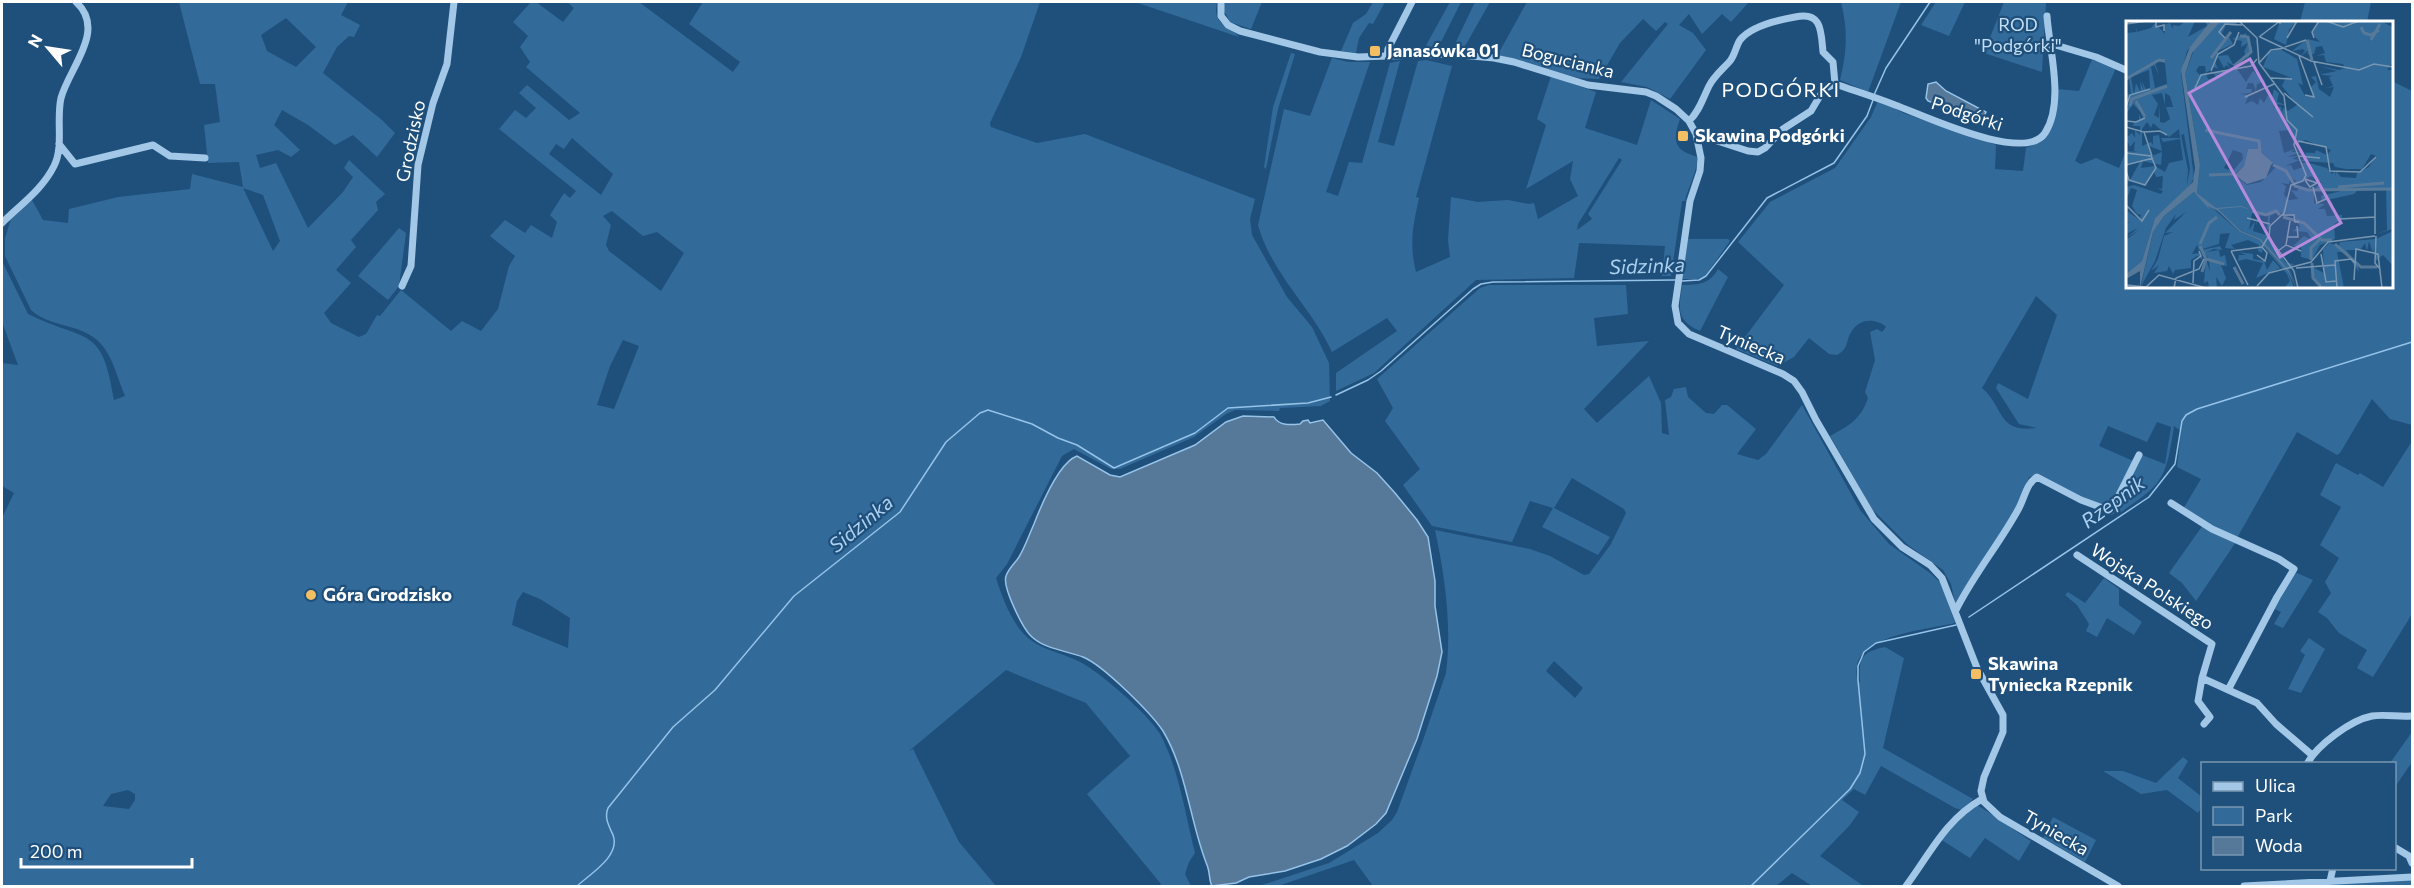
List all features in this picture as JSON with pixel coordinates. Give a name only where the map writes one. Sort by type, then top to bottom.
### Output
[{"type":"street","points":[[2,223],[33,195],[55,164],[59,144],[62,97],[87,35],[87,19],[76,2]]},
{"type":"street","name":"Grodzisko","points":[[402,286],[411,266],[418,165],[433,103],[447,64],[454,2]]},
{"type":"street","name":"Bogucianka","points":[[1221,2],[1221,16],[1224,21],[1240,31],[1334,55],[1449,54],[1514,62],[1588,85],[1646,92],[1676,109]]},
{"type":"street","points":[[1387,56],[1388,49],[1413,2]]},
{"type":"street","points":[[1689,121],[1695,115],[1711,83],[1732,58],[1740,41],[1748,33],[1781,20],[1803,15],[1814,18],[1821,28],[1823,52],[1833,62],[1835,84],[1824,89],[1811,111],[1783,129],[1758,152],[1748,151],[1696,134]]},
{"type":"street","name":"Podgórki","points":[[1835,84],[1987,138],[2022,143],[2036,141],[2046,132],[2053,107],[2055,88],[2051,57],[2052,44],[2047,16]]},
{"type":"street","points":[[2052,44],[2096,57],[2126,71]]},
{"type":"street","name":"Tyniecka","points":[[1676,109],[1689,121],[1696,134],[1701,164],[1690,201],[1677,286],[1674,313],[1678,323],[1684,330],[1783,374],[1798,386],[1874,519],[1902,547],[1942,578],[1977,668],[2003,715],[2003,732],[1981,786],[1982,799],[1989,809],[2000,817],[2118,886]]},
{"type":"street","points":[[59,144],[75,164],[153,145],[170,156],[205,158]]},
{"type":"street","points":[[1958,618],[1967,588],[2020,507],[2030,481],[2037,477],[2081,500],[2111,511],[2139,455]]},
{"type":"street","points":[[2171,503],[2212,530],[2279,559],[2294,568],[2228,690]]},
{"type":"street","name":"Wojska Polskiego","points":[[2077,555],[2212,644],[2198,701],[2210,717],[2204,724]]},
{"type":"street","points":[[2202,678],[2257,702],[2276,724],[2312,755]]},
{"type":"street","points":[[2308,762],[2320,745],[2372,716],[2410,716]]},
{"type":"street","points":[[1906,886],[1938,837],[1982,799]]},
{"type":"street","points":[[2396,848],[2409,856],[2412,863]]},
{"type":"street","points":[[2330,881],[2333,870]]},
{"type":"street","points":[[2244,886],[2412,877]]},
{"type":"green space","points":[[179,2],[348,2],[341,15],[360,25],[354,37],[349,36],[337,47],[323,73],[395,133],[377,157],[353,135],[335,145],[308,125],[282,110],[274,125],[300,150],[291,157],[278,150],[256,155],[260,168],[276,163],[308,228],[343,192],[353,177],[344,168],[349,160],[385,194],[376,202],[378,210],[351,240],[356,247],[336,270],[351,283],[324,313],[331,323],[359,337],[366,334],[377,315],[380,316],[401,290],[451,331],[462,321],[481,331],[498,309],[509,266],[515,256],[490,236],[505,220],[525,233],[531,225],[552,238],[557,222],[550,215],[564,193],[570,198],[576,191],[499,129],[515,110],[526,118],[536,108],[519,93],[527,85],[569,120],[580,113],[526,67],[530,62],[520,47],[528,36],[513,22],[531,2],[536,2],[563,22],[574,8],[567,2],[639,2],[733,72],[740,62],[689,24],[703,2],[1040,2],[1021,57],[990,123],[991,127],[1037,143],[1085,134],[1255,199],[1250,219],[1252,235],[1287,297],[1312,327],[1329,363],[1330,401],[1321,406],[1280,408],[1279,411],[1235,410],[1194,437],[1120,469],[1111,469],[1074,449],[1062,456],[1007,564],[996,578],[1012,618],[1028,638],[1078,661],[1098,674],[1134,705],[1160,734],[1177,776],[1195,853],[1185,874],[1191,886],[1159,886],[1161,884],[1087,794],[1130,756],[1086,703],[1006,670],[909,751],[913,749],[959,842],[996,886],[2,886],[2,518],[14,493],[2,486],[2,363],[18,365],[2,322],[2,261],[28,314],[89,339],[104,359],[114,400],[125,396],[107,352],[94,337],[83,331],[49,321],[31,310],[5,256],[5,238],[12,216],[32,200],[43,220],[68,223],[69,209],[118,197],[190,189],[192,174],[243,187],[239,162],[208,163],[204,125],[220,122],[215,84],[200,84]],"holes":[[[286,18],[316,47],[296,67],[267,51],[261,35]],[[572,138],[613,174],[601,195],[549,154],[556,144],[564,149]],[[243,188],[263,195],[280,241],[273,251]],[[612,211],[643,236],[657,232],[684,253],[661,291],[609,251],[606,245],[611,225],[603,216]],[[623,340],[639,346],[614,409],[597,405],[610,366]],[[523,592],[540,599],[570,618],[568,648],[512,625],[517,601]],[[128,790],[135,794],[135,800],[129,809],[103,806],[111,794]]]},
{"type":"green space","points":[[1135,2],[1217,2],[1216,10],[1219,20],[1239,37]]},
{"type":"green space","points":[[1225,2],[1262,2],[1251,29],[1230,22],[1223,9]]},
{"type":"green space","points":[[1373,2],[1385,2],[1373,24],[1369,23],[1359,38],[1356,53],[1341,51],[1353,23],[1366,14]]},
{"type":"green space","points":[[1450,2],[1461,2],[1437,50],[1424,49]]},
{"type":"green space","points":[[1475,2],[1490,2],[1464,48],[1453,48]]},
{"type":"green space","points":[[1527,2],[1749,2],[1731,22],[1722,14],[1702,34],[1689,14],[1679,25],[1693,33],[1706,50],[1670,99],[1647,87],[1621,82],[1668,24],[1665,22],[1656,31],[1643,19],[1620,43],[1599,79],[1579,78],[1497,56]]},
{"type":"green space","points":[[1841,2],[1901,2],[1868,92],[1840,80],[1846,41]]},
{"type":"green space","points":[[1936,2],[1965,2],[1949,36],[1921,25]]},
{"type":"green space","name":"ROD \"Podgórki\"","points":[[2004,2],[2046,2],[2042,72],[1984,53]]},
{"type":"green space","points":[[2305,2],[2371,2],[2367,21],[2300,21]]},
{"type":"green space","points":[[1291,53],[1295,54],[1278,109],[1266,169],[1264,167],[1273,107]]},
{"type":"green space","points":[[2093,57],[2116,68],[2075,161],[2081,164],[2096,158],[2119,168],[2126,150],[2126,288],[2393,288],[2393,82],[2412,91],[2412,425],[2390,419],[2372,399],[2337,455],[2297,432],[2237,538],[2214,528],[2183,509],[2201,479],[2177,467],[2181,431],[2174,426],[2165,470],[2160,479],[2145,495],[2118,514],[2036,476],[2029,477],[2017,509],[1956,607],[1951,584],[1943,570],[1908,545],[1872,509],[1830,436],[1854,421],[1862,411],[1868,398],[1865,392],[1875,360],[1870,332],[1877,329],[1882,332],[1886,327],[1873,321],[1859,324],[1850,334],[1844,350],[1837,355],[1829,354],[1809,338],[1794,357],[1777,366],[1736,349],[1784,285],[1738,242],[1770,202],[1835,168],[1871,117],[1878,101],[1906,114],[1996,145],[1995,169],[2023,171],[2026,148],[2044,140],[2047,134],[2057,89],[2079,91]],"holes":[[[2036,296],[2057,315],[2028,399],[1998,383],[1996,388],[2019,424],[2037,428],[2014,427],[2003,418],[1990,396],[1982,388]],[[2157,422],[2171,427],[2165,464],[2142,455],[2138,463],[2099,446],[2108,426],[2147,442]]]},
{"type":"green space","points":[[1332,58],[1348,62],[1370,62],[1326,192],[1338,196],[1349,162],[1362,163],[1390,63],[1400,61],[1378,142],[1394,146],[1418,61],[1426,60],[1452,66],[1416,197],[1419,198],[1412,243],[1416,272],[1450,257],[1448,240],[1451,197],[1478,202],[1508,200],[1534,203],[1538,219],[1578,196],[1570,179],[1573,161],[1526,189],[1546,125],[1537,119],[1551,76],[1596,92],[1585,128],[1637,145],[1651,100],[1680,119],[1676,133],[1677,144],[1684,152],[1698,157],[1685,201],[1682,201],[1671,276],[1662,276],[1665,246],[1579,243],[1574,278],[1476,280],[1374,373],[1336,391],[1336,373],[1397,331],[1387,318],[1332,352],[1314,320],[1272,259],[1264,242],[1258,225],[1284,109],[1310,116]],"holes":[[[1619,158],[1622,160],[1588,214],[1592,219],[1577,230],[1578,224]]]},
{"type":"green space","points":[[399,228],[406,233],[399,286],[388,300],[358,276]]},
{"type":"green space","points":[[1688,239],[1728,239],[1730,241],[1705,276],[1698,279],[1682,279]]},
{"type":"green space","points":[[1718,269],[1728,277],[1700,331],[1686,322],[1680,312],[1682,285],[1703,283],[1711,278]]},
{"type":"green space","points":[[1489,285],[1626,285],[1628,314],[1594,318],[1597,346],[1649,341],[1584,409],[1597,423],[1649,376],[1661,403],[1662,433],[1669,435],[1665,400],[1671,397],[1674,389],[1686,387],[1688,397],[1706,413],[1714,414],[1722,405],[1727,405],[1756,429],[1737,454],[1758,460],[1766,454],[1802,405],[1860,510],[1889,544],[1942,584],[1955,623],[1883,640],[1861,655],[1857,675],[1860,683],[1861,662],[1870,651],[1885,647],[1904,658],[1883,748],[1973,799],[1962,810],[1881,766],[1865,795],[1854,789],[1842,800],[1859,812],[1850,825],[1820,856],[1861,886],[1812,886],[1792,873],[1776,886],[1373,886],[1354,860],[1278,886],[1259,886],[1329,863],[1378,833],[1397,812],[1446,673],[1448,638],[1446,602],[1435,530],[1530,549],[1550,556],[1584,575],[1589,574],[1611,544],[1626,513],[1624,509],[1572,478],[1554,508],[1610,537],[1598,555],[1542,527],[1553,508],[1530,501],[1512,542],[1432,526],[1403,485],[1420,469],[1385,421],[1393,408],[1377,379],[1480,288]],"holes":[[[1554,661],[1583,688],[1575,698],[1546,671]]]},
{"type":"green space","points":[[2412,441],[2412,614],[2373,677],[2357,668],[2367,650],[2339,633],[2327,618],[2318,612],[2331,593],[2325,582],[2339,558],[2320,545],[2341,507],[2320,495],[2336,463],[2358,475],[2360,473],[2383,487]]},
{"type":"green space","points":[[2203,525],[2236,542],[2196,601],[2182,583],[2169,573]]},
{"type":"green space","points":[[2297,573],[2313,580],[2283,628],[2274,624],[2281,612],[2273,608],[2293,574]]},
{"type":"green space","points":[[2104,578],[2119,589],[2119,605],[2142,622],[2134,635],[2107,618],[2097,637],[2086,631],[2089,624],[2077,605],[2065,595],[2068,592],[2085,603]]},
{"type":"green space","points":[[2309,638],[2325,649],[2301,693],[2288,689],[2305,655],[2300,651]]},
{"type":"green space","points":[[2412,732],[2412,762],[2396,786],[2396,762],[2391,762]]},
{"type":"green space","points":[[2183,757],[2188,761],[2178,778],[2201,796],[2201,808],[2198,813],[2167,790],[2141,794],[2103,771],[2123,771],[2156,783]]},
{"type":"green space","points":[[1976,805],[2031,841],[2019,861],[1985,838],[1970,858],[1940,839]]},
{"type":"green space","points":[[2053,817],[2096,840],[2085,862],[2043,838]]},
{"type":"green space","points":[[2412,880],[2412,886],[2281,886]]},
{"type":"water","points":[[1936,82],[1946,91],[1986,112],[1984,116],[1974,119],[1928,101],[1926,98],[1928,84]]},
{"type":"water","points":[[1243,416],[1274,417],[1279,422],[1289,425],[1300,424],[1308,420],[1310,423],[1323,420],[1351,453],[1377,473],[1395,493],[1428,537],[1442,652],[1437,676],[1417,739],[1386,813],[1376,824],[1347,846],[1321,859],[1285,871],[1249,877],[1236,883],[1212,886],[1178,763],[1163,731],[1126,690],[1102,669],[1083,657],[1050,647],[1032,637],[1014,608],[1007,589],[1006,576],[1023,549],[1051,486],[1070,460],[1077,456],[1110,475],[1120,477],[1195,445],[1226,422]]},
{"type":"waterway","name":"Sidzinka","points":[[1874,95],[1886,68],[1930,2]]},
{"type":"waterway","name":"Sidzinka","points":[[1682,281],[1699,280],[1706,276],[1767,198],[1834,163],[1867,116],[1873,100]]},
{"type":"waterway","name":"Sidzinka","points":[[1336,395],[1368,380],[1381,371],[1481,284],[1675,280]]},
{"type":"waterway","name":"Rzepnik","points":[[1969,617],[2149,497],[2175,464],[2182,421],[2186,415],[2197,409],[2412,342]]},
{"type":"waterway","name":"Sidzinka","points":[[577,886],[603,864],[613,850],[613,835],[607,819],[608,808],[673,727],[715,690],[794,596],[900,512],[946,442],[980,413],[988,410],[1032,424],[1077,445],[1114,468],[1195,433],[1228,408],[1308,403],[1331,397]]},
{"type":"waterway","name":"Rzepnik","points":[[1751,886],[1850,789],[1860,773],[1865,754],[1858,666],[1864,652],[1876,643],[1956,625]]},
{"type":"place","name":"Janasówka 01","points":[[1375,51]]},
{"type":"place","name":"Skawina Podgórki","points":[[1683,136]]},
{"type":"place","name":"Góra Grodzisko","points":[[311,595]]},
{"type":"place","name":"Skawina Tyniecka Rzepnik","points":[[1976,674]]},
{"type":"district","name":"PODGÓRKI","points":[[1781,90]]}]
